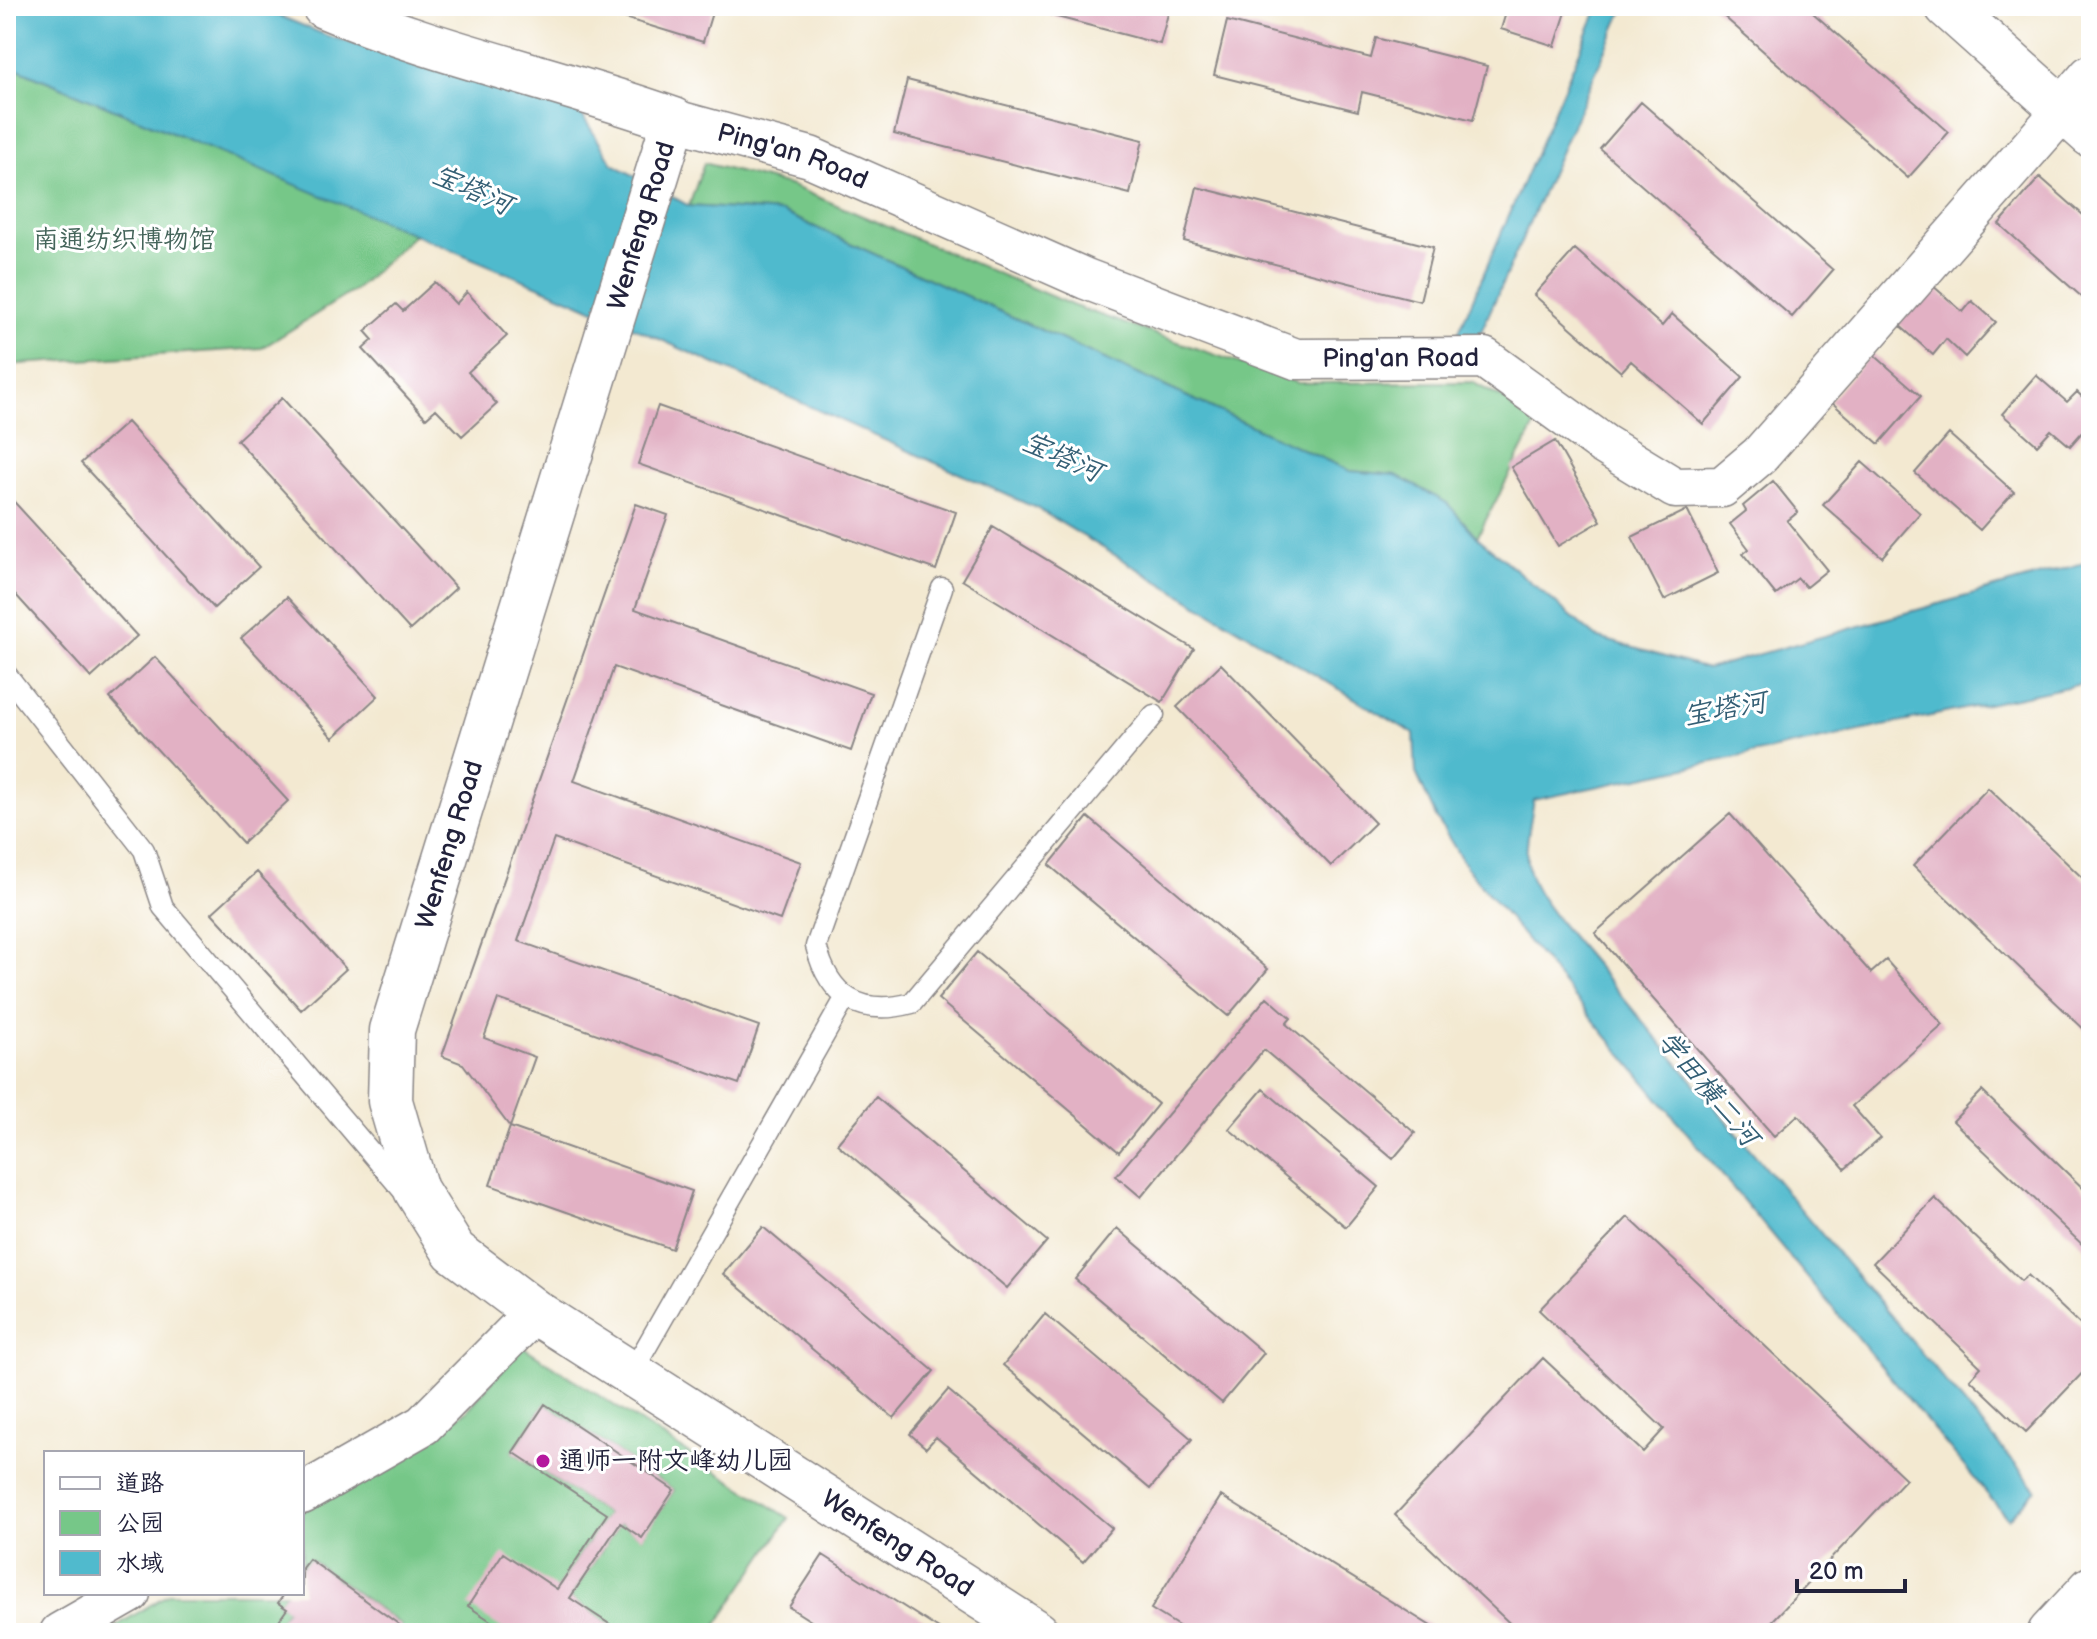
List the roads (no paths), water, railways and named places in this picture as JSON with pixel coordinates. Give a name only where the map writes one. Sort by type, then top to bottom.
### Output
[{"type":"street","name":"Wenfeng Road","points":[[324,6],[378,29],[593,91],[668,139],[392,1030],[390,1101],[416,1190],[454,1251],[535,1312],[1037,1633]]},
{"type":"street","points":[[1947,6],[2082,107]]},
{"type":"street","name":"Ping'an Road","points":[[668,139],[810,157],[1086,279],[1296,359],[1484,358],[1603,444],[1675,488],[1722,487],[1760,455],[2082,107]]},
{"type":"street","points":[[304,1493],[423,1425],[535,1312]]},
{"type":"street","points":[[2050,1633],[2091,1589]]},
{"type":"street","points":[[60,1633],[126,1595]]},
{"type":"lane","points":[[942,588],[816,946],[821,967],[832,985],[846,997],[869,1008],[891,1009],[912,1003],[1154,715]]},
{"type":"lane","points":[[6,674],[144,850],[163,907],[454,1251]]},
{"type":"lane","points":[[631,1374],[846,997]]},
{"type":"water","name":"宝塔河","points":[[6,6],[256,6],[328,36],[488,83],[555,93],[582,115],[613,164],[689,206],[782,212],[1350,471],[1396,475],[1447,503],[1477,537],[1596,637],[1707,669],[2091,561],[2091,682],[1534,800],[1527,853],[1531,878],[1560,923],[2036,1489],[2008,1519],[1467,868],[1436,817],[1416,773],[1414,734],[1036,508],[579,303],[6,64]]},
{"type":"water","points":[[1599,6],[1625,6],[1477,341],[1456,338]]},
{"type":"place","name":"通师一附文峰幼儿园","points":[[543,1461]]},
{"type":"park label","name":"南通纺织博物馆","points":[[124,240]]},
{"type":"water label","name":"学田横二河","points":[[1708,1089]]}]
